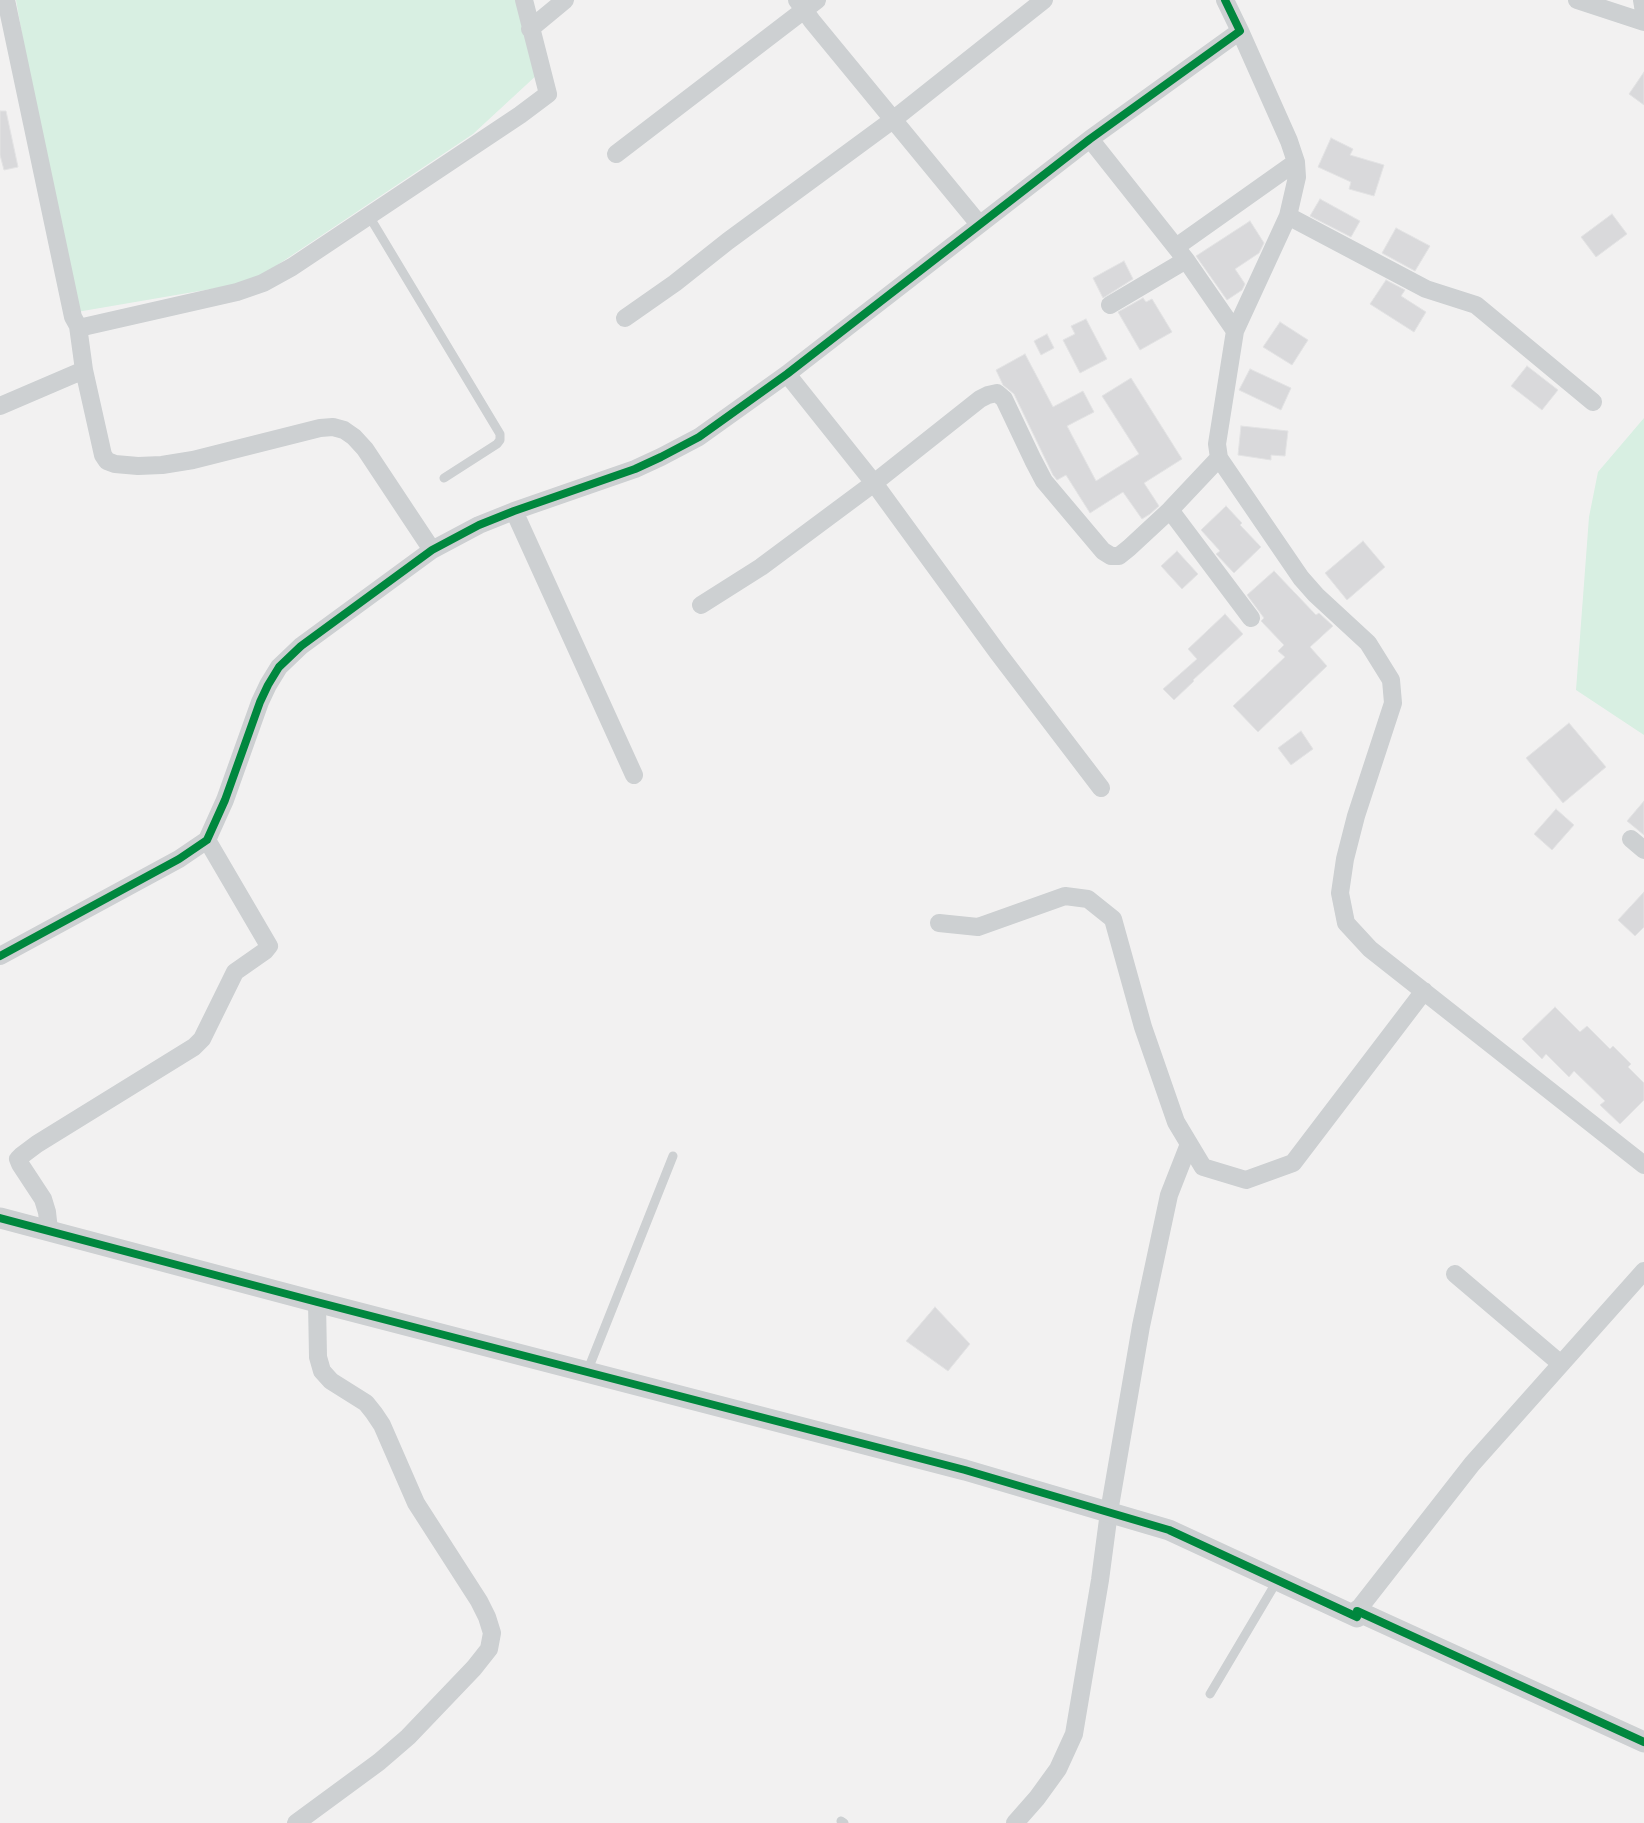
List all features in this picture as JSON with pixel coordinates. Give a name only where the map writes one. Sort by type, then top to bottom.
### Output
[{"type":"street","points":[[6,0],[73,317],[78,326],[84,370],[103,455],[107,461],[115,464],[138,466],[162,465],[193,460],[320,428],[333,427],[344,430],[354,437],[365,449],[432,550]]},
{"type":"street","points":[[78,326],[83,327],[237,292],[263,283],[292,267],[369,216],[548,94],[524,0]]},
{"type":"street","points":[[530,28],[565,0]]},
{"type":"street","points":[[625,318],[675,283],[728,241],[894,119],[1044,0]]},
{"type":"street","points":[[1226,0],[1289,141],[1296,162],[1296,177],[1288,216],[1235,331],[1217,444],[1219,458],[1301,578],[1316,595],[1368,643],[1391,680],[1393,704],[1356,816],[1345,859],[1340,893],[1346,923],[1370,949],[1644,1165]]},
{"type":"street","points":[[1577,0],[1644,22]]},
{"type":"street","points":[[1642,0],[1644,12]]},
{"type":"street","points":[[616,154],[806,3],[894,119],[979,224]]},
{"type":"street","points":[[0,956],[179,859],[207,840],[225,800],[260,702],[279,667],[301,646],[432,550],[479,525],[635,469],[661,458],[699,437],[787,374],[1090,139],[1240,31]]},
{"type":"street","points":[[1090,139],[1181,254],[1235,331]]},
{"type":"street","points":[[1110,305],[1181,254],[1296,162]]},
{"type":"street","points":[[1288,216],[1426,289],[1476,304],[1593,402]]},
{"type":"street","points":[[0,406],[84,370]]},
{"type":"street","points":[[787,374],[874,483],[998,653],[1101,788]]},
{"type":"street","points":[[702,605],[761,567],[874,483],[980,399],[997,393],[1004,399],[1044,481],[1103,551],[1111,556],[1119,556],[1170,510],[1219,458]]},
{"type":"street","points":[[1170,510],[1251,618]]},
{"type":"street","points":[[514,511],[634,775]]},
{"type":"street","points":[[49,1230],[43,1199],[18,1159],[38,1144],[194,1047],[202,1039],[235,972],[265,951],[269,946],[207,840]]},
{"type":"street","points":[[939,923],[978,927],[1065,896],[1088,899],[1113,919],[1152,1053],[1176,1122],[1203,1167],[1246,1180],[1293,1164],[1424,991]]},
{"type":"street","points":[[1015,1823],[1037,1798],[1058,1769],[1074,1734],[1141,1326],[1169,1195],[1189,1144]]},
{"type":"street","points":[[0,1218],[965,1470],[1109,1512],[1168,1530],[1357,1617],[1357,1611],[1472,1464],[1644,1271]]},
{"type":"street","points":[[1455,1274],[1561,1364]]},
{"type":"street","points":[[296,1823],[380,1762],[408,1737],[474,1668],[489,1649],[492,1633],[487,1617],[479,1602],[416,1503],[396,1461],[388,1437],[374,1413],[366,1403],[331,1381],[322,1371],[318,1357],[317,1302]]},
{"type":"street","points":[[1357,1611],[1644,1742]]},
{"type":"lane","points":[[369,216],[500,434],[500,440],[497,444],[444,478]]},
{"type":"lane","points":[[587,1372],[673,1156]]},
{"type":"lane","points":[[1210,1694],[1278,1580]]},
{"type":"green space","points":[[16,0],[518,0],[539,73],[473,134],[252,282],[71,313]]},
{"type":"green space","points":[[1644,418],[1644,735],[1576,690],[1589,517],[1598,472]]},
{"type":"building","points":[[1644,72],[1644,105],[1629,94]]},
{"type":"building","points":[[0,111],[6,111],[18,167],[4,170],[0,155]]},
{"type":"building","points":[[1331,138],[1353,149],[1350,155],[1384,165],[1374,196],[1349,189],[1351,182],[1318,167]]},
{"type":"building","points":[[1320,199],[1360,221],[1351,237],[1310,216]]},
{"type":"building","points":[[1612,214],[1627,234],[1596,257],[1581,237]]},
{"type":"building","points":[[1250,221],[1264,243],[1259,253],[1235,269],[1245,284],[1242,290],[1227,300],[1196,256]]},
{"type":"building","points":[[1396,228],[1430,246],[1415,271],[1382,253]]},
{"type":"building","points":[[1124,261],[1133,279],[1103,298],[1093,278]]},
{"type":"building","points":[[1386,280],[1405,290],[1401,296],[1426,312],[1414,332],[1370,304]]},
{"type":"building","points":[[1143,298],[1146,302],[1152,299],[1172,332],[1140,350],[1118,312]]},
{"type":"building","points":[[1086,319],[1107,359],[1080,373],[1063,340],[1075,334],[1071,326]]},
{"type":"building","points":[[1280,322],[1308,340],[1292,365],[1263,347]]},
{"type":"building","points":[[1047,334],[1054,348],[1041,355],[1034,341]]},
{"type":"building","points":[[1025,354],[1053,407],[1083,391],[1094,412],[1067,426],[1096,481],[1139,454],[1102,396],[1131,378],[1182,459],[1144,483],[1159,506],[1150,514],[1142,519],[1123,492],[1090,513],[1066,475],[1057,480],[1053,475],[1014,394],[1003,385],[996,370]]},
{"type":"building","points":[[1527,366],[1558,390],[1542,410],[1511,386]]},
{"type":"building","points":[[1250,369],[1291,388],[1281,410],[1239,390]]},
{"type":"building","points":[[1241,426],[1288,431],[1285,456],[1271,455],[1271,460],[1238,455]]},
{"type":"building","points":[[1226,506],[1242,523],[1240,525],[1261,547],[1234,573],[1216,554],[1220,551],[1201,530]]},
{"type":"building","points":[[1363,541],[1385,567],[1347,600],[1325,573]]},
{"type":"building","points":[[1177,551],[1198,574],[1182,589],[1161,566]]},
{"type":"building","points":[[1274,571],[1316,615],[1319,613],[1333,626],[1310,647],[1327,666],[1258,732],[1233,706],[1285,657],[1278,651],[1284,645],[1261,621],[1264,618],[1247,595]]},
{"type":"building","points":[[1225,614],[1243,634],[1174,700],[1163,689],[1197,659],[1188,649]]},
{"type":"building","points":[[1569,723],[1606,767],[1563,803],[1526,758]]},
{"type":"building","points":[[1301,731],[1313,749],[1291,765],[1278,748]]},
{"type":"building","points":[[1644,801],[1644,835],[1627,821]]},
{"type":"building","points":[[1556,809],[1574,825],[1552,850],[1534,834]]},
{"type":"building","points":[[1644,892],[1644,927],[1635,936],[1618,920]]},
{"type":"building","points":[[1555,1007],[1580,1032],[1587,1026],[1610,1049],[1613,1046],[1631,1064],[1628,1067],[1644,1083],[1644,1100],[1620,1124],[1600,1105],[1605,1101],[1574,1071],[1569,1077],[1546,1054],[1542,1059],[1522,1039]]},
{"type":"building","points":[[935,1307],[970,1344],[948,1371],[906,1341]]},
{"type":"cycle path","points":[[0,956],[179,859],[207,840],[225,800],[260,702],[268,685],[279,667],[301,646],[432,550],[479,525],[635,469],[699,437],[787,374],[1090,139],[1240,31],[1225,0]]},
{"type":"cycle path","points":[[0,1218],[965,1470],[1169,1530],[1357,1617],[1357,1611],[1644,1742]]}]
